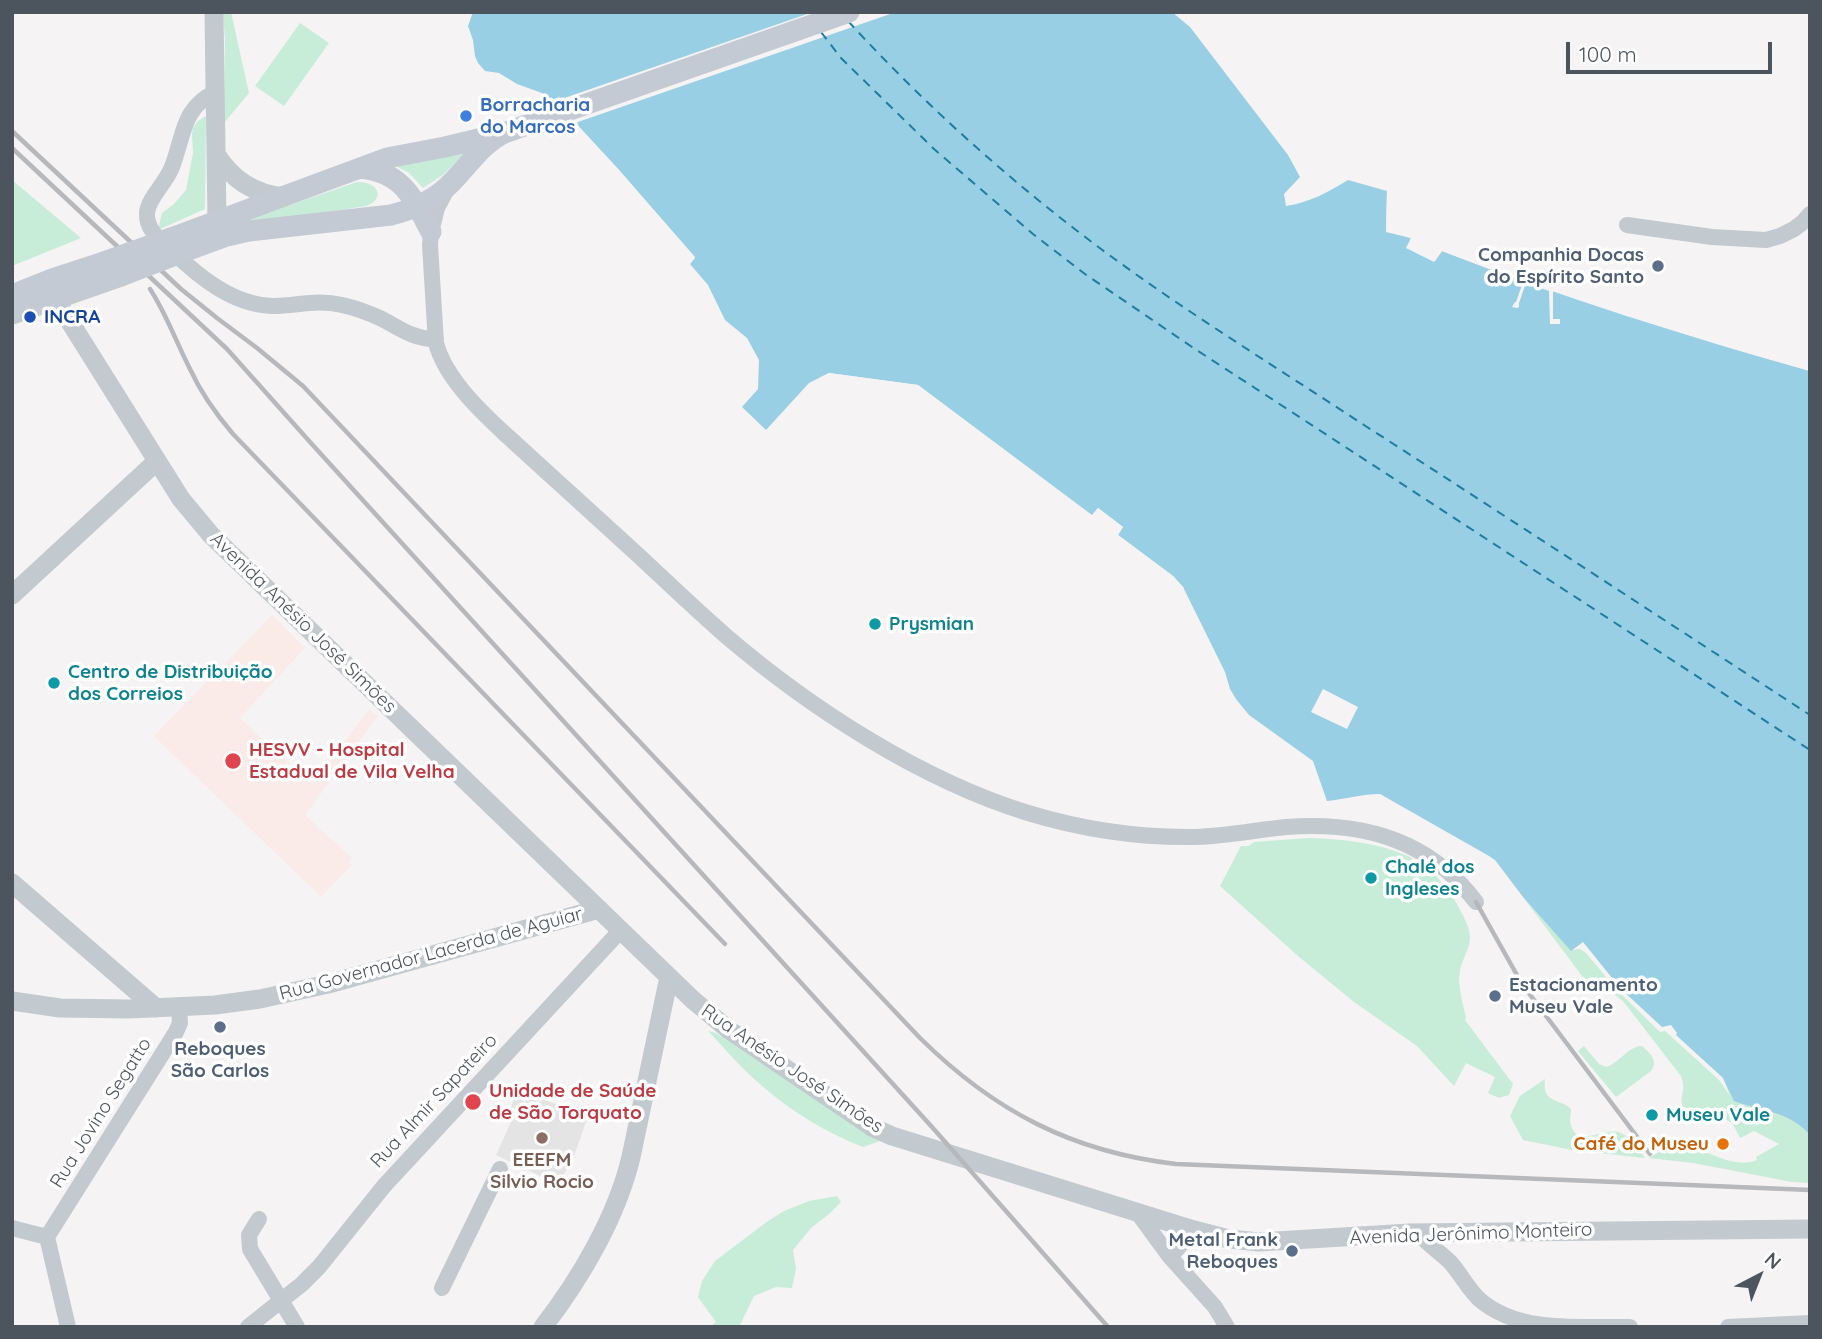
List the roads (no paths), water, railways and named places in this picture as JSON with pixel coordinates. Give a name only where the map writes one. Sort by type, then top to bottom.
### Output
[{"type":"main road","points":[[12,314],[121,276],[217,221],[387,158],[504,133],[849,12]]},
{"type":"main road","points":[[12,295],[104,262],[178,245],[248,231],[391,215],[418,207],[452,183],[488,143],[504,133]]},
{"type":"main road","points":[[360,168],[378,171],[395,179],[408,191],[431,232]]},
{"type":"street","points":[[214,12],[217,221]]},
{"type":"street","points":[[216,92],[200,101],[190,111],[168,176],[149,203],[147,217],[154,235],[202,277],[241,300],[272,306],[320,301],[333,303],[364,311],[420,338],[436,339]]},
{"type":"street","points":[[216,154],[227,171],[243,184],[262,193],[284,197]]},
{"type":"street","points":[[452,183],[437,208],[430,245],[436,339],[439,353],[449,372],[494,424],[726,636],[831,715],[925,770],[1026,813],[1100,830],[1160,836],[1195,837],[1306,826],[1380,834],[1429,856],[1457,879],[1476,902]]},
{"type":"street","points":[[1627,225],[1752,241],[1780,236],[1794,229],[1810,214]]},
{"type":"street","name":"Avenida Anésio José Simões","points":[[55,298],[189,511],[599,909]]},
{"type":"street","points":[[12,595],[157,461]]},
{"type":"street","points":[[12,883],[156,1008]]},
{"type":"street","name":"Rua Anésio José Simões","points":[[599,909],[693,1000],[729,1030],[882,1132],[1137,1212]]},
{"type":"street","name":"Rua Governador Lacerda de Aguiar","points":[[12,1001],[60,1007],[156,1008],[238,1002],[306,990],[599,909]]},
{"type":"street","name":"Rua Almir Sapateiro","points":[[248,1327],[319,1267],[384,1186],[621,930]]},
{"type":"street","points":[[544,1327],[583,1269],[623,1186],[669,977]]},
{"type":"street","name":"Rua Jovino Segatto","points":[[47,1237],[176,1032],[180,1023],[180,1007]]},
{"type":"street","points":[[442,1288],[500,1169]]},
{"type":"street","points":[[1137,1212],[1170,1257],[1215,1307],[1227,1327]]},
{"type":"street","name":"Avenida Jerônimo Monteiro","points":[[1137,1212],[1229,1239],[1259,1242],[1418,1233],[1810,1229]]},
{"type":"street","points":[[259,1219],[249,1236],[250,1249],[297,1327]]},
{"type":"street","points":[[12,1227],[47,1237],[68,1327]]},
{"type":"street","points":[[1170,1257],[1194,1230]]},
{"type":"street","points":[[1418,1233],[1451,1263],[1479,1299],[1499,1313],[1547,1325],[1630,1327]]},
{"type":"street","points":[[1728,1327],[1810,1323]]},
{"type":"water","points":[[473,12],[1172,12],[1190,27],[1288,155],[1300,177],[1284,194],[1286,206],[1310,200],[1348,180],[1387,191],[1386,231],[1411,238],[1407,248],[1435,261],[1442,251],[1624,315],[1810,371],[1810,1135],[1784,1116],[1734,1101],[1723,1078],[1676,1035],[1671,1025],[1662,1027],[1621,989],[1583,942],[1571,951],[1523,897],[1495,860],[1380,794],[1327,801],[1313,761],[1249,715],[1236,699],[1183,587],[1173,576],[1118,535],[1123,527],[1098,508],[1092,516],[918,385],[829,373],[809,383],[766,430],[742,407],[758,389],[759,360],[747,338],[725,320],[708,285],[690,264],[695,257],[561,107],[542,93],[517,84],[499,73],[485,71],[475,56],[468,26]]},
{"type":"railway","points":[[12,131],[181,289],[303,386],[920,1038],[948,1064],[1006,1107],[1037,1124],[1103,1150],[1176,1164],[1810,1190]]},
{"type":"railway","points":[[12,148],[227,349],[932,1127],[1108,1327]]},
{"type":"railway","points":[[150,289],[199,386],[233,434],[725,944]]},
{"type":"railway","points":[[1476,902],[1522,984],[1650,1154]]},
{"type":"place","name":"Borracharia do Marcos","points":[[466,116]]},
{"type":"place","name":"Companhia Docas do Espírito Santo","points":[[1658,266]]},
{"type":"place","name":"INCRA","points":[[30,317]]},
{"type":"place","name":"Prysmian","points":[[875,624]]},
{"type":"place","name":"Centro de Distribuição dos Correios","points":[[54,683]]},
{"type":"place","name":"HESVV - Hospital Estadual de Vila Velha","points":[[233,761]]},
{"type":"place","name":"Chalé dos Ingleses","points":[[1371,878]]},
{"type":"place","name":"Estacionamento Museu Vale","points":[[1495,996]]},
{"type":"place","name":"Reboques São Carlos","points":[[220,1027]]},
{"type":"place","name":"Unidade de Saúde de São Torquato","points":[[473,1102]]},
{"type":"place","name":"Museu Vale","points":[[1652,1115]]},
{"type":"place","name":"EEEFM Silvio Rocio","points":[[542,1138]]},
{"type":"place","name":"Café do Museu","points":[[1723,1144]]},
{"type":"place","name":"Metal Frank Reboques","points":[[1292,1251]]}]
